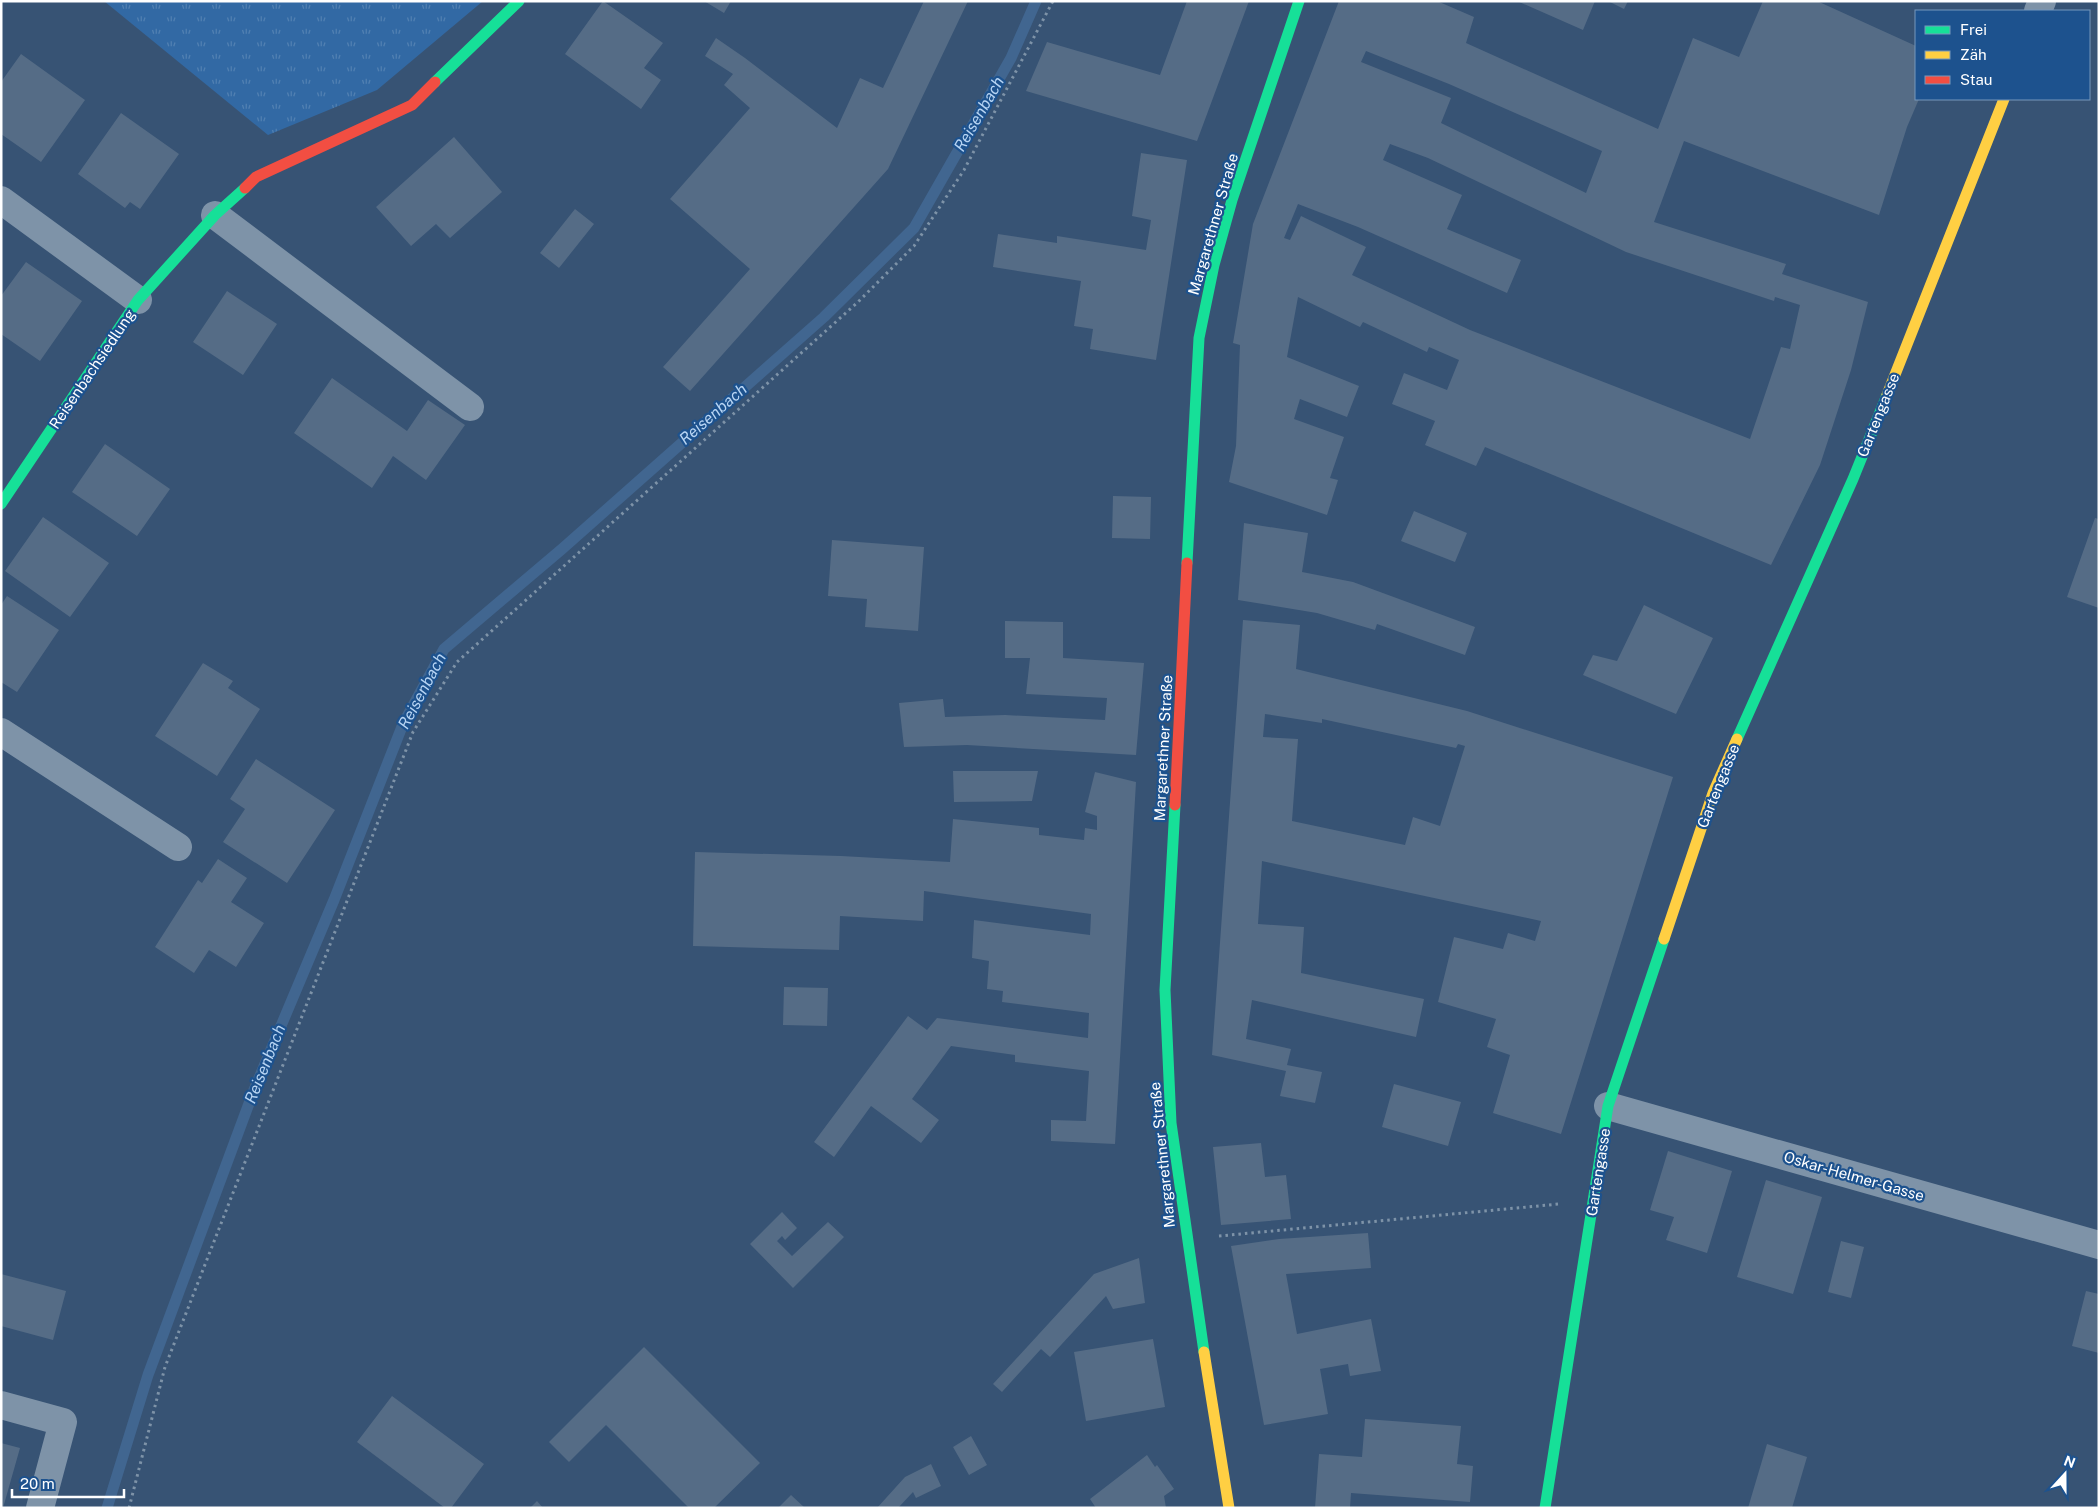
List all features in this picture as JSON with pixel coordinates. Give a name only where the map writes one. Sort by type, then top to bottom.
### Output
[{"type":"street","points":[[138,300],[214,215],[256,177],[412,105],[519,1]]},
{"type":"street","name":"Margarethner Straße","points":[[1229,1508],[1186,1239],[1171,1123],[1165,990],[1199,338],[1214,265],[1232,200],[1299,1]]},
{"type":"street","name":"Gartengasse","points":[[1545,1508],[1608,1106],[1713,793],[1853,479],[2004,100]]},
{"type":"street","name":"Reisenbachsiedlung","points":[[1,200],[138,300],[1,504]]},
{"type":"street","points":[[214,215],[470,407]]},
{"type":"street","points":[[1,732],[178,847]]},
{"type":"street","name":"Oskar-Helmer-Gasse","points":[[1608,1106],[2099,1245]]},
{"type":"street","points":[[1,1405],[63,1422],[40,1508]]},
{"type":"path","points":[[129,1508],[165,1367],[413,732],[457,662],[858,302],[914,246],[964,170],[1053,1]]},
{"type":"path","points":[[1186,1239],[1594,1201]]},
{"type":"green space","points":[[104,1],[483,1],[377,90],[268,135]]},
{"type":"building","points":[[603,1],[663,43],[644,68],[661,80],[641,109],[565,54]]},
{"type":"building","points":[[704,1],[731,1],[724,13]]},
{"type":"building","points":[[924,1],[968,1],[888,169],[690,391],[663,367],[750,269],[670,199],[750,108],[724,85],[733,74],[705,56],[716,38],[837,128],[860,78],[883,88]]},
{"type":"building","points":[[1187,1],[1249,1],[1197,141],[1026,91],[1047,42],[1160,75]]},
{"type":"building","points":[[1339,1],[1437,1],[1474,17],[1466,43],[1658,129],[1693,38],[1739,57],[1763,1],[1817,1],[1915,46],[1915,100],[1919,100],[1907,127],[1879,215],[1684,141],[1654,222],[1786,264],[1782,274],[1868,302],[1851,370],[1820,465],[1771,565],[1485,447],[1476,466],[1425,445],[1435,421],[1392,404],[1404,373],[1447,390],[1459,360],[1429,347],[1427,352],[1363,322],[1360,327],[1298,297],[1287,357],[1359,386],[1347,417],[1300,399],[1294,419],[1344,437],[1330,478],[1338,480],[1327,515],[1229,482],[1236,446],[1240,345],[1233,343],[1253,224]],"holes":[[[1366,51],[1449,84],[1602,151],[1586,193],[1441,123],[1451,98],[1361,62]],[[1390,144],[1428,158],[1626,252],[1774,301],[1775,297],[1800,305],[1790,349],[1781,347],[1750,439],[1470,330],[1352,275],[1366,247],[1301,216],[1290,240],[1284,238],[1298,204],[1358,227],[1507,293],[1521,260],[1447,229],[1462,195],[1383,160]]]},
{"type":"building","points":[[1517,1],[1595,1],[1583,30]]},
{"type":"building","points":[[1608,1],[1628,1],[1624,9]]},
{"type":"building","points":[[21,54],[85,100],[41,162],[1,134],[1,82]]},
{"type":"building","points":[[121,113],[179,154],[140,209],[130,202],[125,208],[78,174]]},
{"type":"building","points":[[454,137],[502,192],[450,238],[436,224],[411,246],[376,207]]},
{"type":"building","points":[[1141,153],[1187,160],[1156,360],[1090,349],[1093,329],[1074,326],[1081,281],[993,267],[998,234],[1057,243],[1057,236],[1146,250],[1151,220],[1132,216]]},
{"type":"building","points":[[575,209],[594,224],[559,268],[540,253]]},
{"type":"building","points":[[26,262],[82,301],[40,361],[1,334],[1,296]]},
{"type":"building","points":[[227,291],[277,324],[243,375],[193,342]]},
{"type":"building","points":[[332,378],[407,431],[428,400],[465,425],[426,480],[393,456],[372,488],[294,433]]},
{"type":"building","points":[[105,444],[170,489],[137,536],[72,492]]},
{"type":"building","points":[[1113,496],[1151,497],[1150,539],[1112,538]]},
{"type":"building","points":[[1414,511],[1467,533],[1455,562],[1401,541]]},
{"type":"building","points":[[43,517],[109,563],[70,617],[5,571]]},
{"type":"building","points":[[2095,518],[2099,519],[2099,608],[2067,597]]},
{"type":"building","points":[[1244,523],[1308,533],[1302,572],[1353,582],[1475,627],[1465,655],[1377,624],[1375,630],[1317,613],[1238,600]]},
{"type":"building","points":[[832,540],[924,547],[918,631],[865,627],[867,599],[828,596]]},
{"type":"building","points":[[7,596],[59,630],[17,692],[1,682],[1,605]]},
{"type":"building","points":[[1644,605],[1713,638],[1676,714],[1583,675],[1593,655],[1617,661]]},
{"type":"building","points":[[1243,620],[1300,625],[1296,669],[1467,711],[1673,777],[1561,1134],[1493,1113],[1510,1055],[1487,1047],[1496,1019],[1438,1002],[1454,937],[1503,949],[1508,933],[1535,941],[1541,921],[1262,861],[1258,924],[1304,927],[1301,973],[1424,999],[1416,1037],[1252,1000],[1246,1039],[1291,1049],[1287,1065],[1322,1072],[1315,1103],[1280,1096],[1286,1071],[1212,1055]],"holes":[[[1265,714],[1322,723],[1322,719],[1456,748],[1458,744],[1465,746],[1440,826],[1413,817],[1405,845],[1292,821],[1298,739],[1263,737]]]},
{"type":"building","points":[[1005,621],[1063,622],[1063,658],[1144,663],[1136,755],[967,745],[904,747],[899,703],[943,699],[945,717],[1005,715],[1105,720],[1107,698],[1026,694],[1030,658],[1005,658]]},
{"type":"building","points":[[203,663],[233,681],[228,688],[260,709],[217,776],[155,736]]},
{"type":"building","points":[[256,759],[335,810],[287,883],[223,842],[245,809],[230,799]]},
{"type":"building","points":[[953,771],[1038,771],[1032,801],[954,802]]},
{"type":"building","points":[[1095,772],[1136,782],[1115,1144],[1051,1141],[1051,1120],[1086,1121],[1089,1071],[1015,1062],[1015,1055],[951,1046],[912,1099],[939,1120],[921,1143],[871,1106],[834,1157],[814,1142],[908,1016],[927,1030],[937,1018],[1088,1038],[1089,1013],[1002,1002],[1003,991],[987,989],[989,961],[972,958],[974,920],[1090,935],[1091,914],[924,891],[923,921],[840,916],[839,950],[693,946],[695,852],[841,856],[950,862],[953,819],[1039,828],[1039,835],[1084,840],[1085,828],[1097,830],[1097,816],[1085,812]]},
{"type":"building","points":[[218,859],[247,878],[231,902],[264,923],[236,967],[209,950],[194,973],[155,947],[198,880],[202,883]]},
{"type":"building","points":[[784,987],[828,988],[827,1026],[783,1025]]},
{"type":"building","points":[[1394,1084],[1461,1102],[1448,1146],[1382,1127]]},
{"type":"building","points":[[1261,1143],[1265,1177],[1286,1175],[1291,1219],[1221,1225],[1213,1147]]},
{"type":"building","points":[[1668,1151],[1732,1171],[1707,1253],[1666,1240],[1674,1217],[1650,1210]]},
{"type":"building","points":[[1766,1180],[1822,1197],[1793,1294],[1737,1277]]},
{"type":"building","points":[[782,1212],[797,1228],[785,1240],[782,1236],[777,1241],[792,1256],[828,1222],[844,1237],[793,1288],[750,1244]]},
{"type":"building","points":[[1368,1233],[1371,1268],[1286,1274],[1297,1334],[1371,1319],[1381,1371],[1350,1376],[1348,1364],[1320,1369],[1328,1414],[1264,1425],[1231,1246],[1279,1239]]},
{"type":"building","points":[[1841,1241],[1864,1247],[1851,1298],[1828,1292]]},
{"type":"building","points":[[1139,1258],[1145,1303],[1113,1309],[1106,1296],[1050,1357],[1041,1349],[1002,1392],[993,1384],[1094,1274]]},
{"type":"building","points":[[1,1274],[66,1291],[53,1340],[1,1326]]},
{"type":"building","points":[[2086,1291],[2099,1294],[2099,1353],[2072,1346]]},
{"type":"building","points":[[1153,1339],[1165,1407],[1086,1421],[1074,1352]]},
{"type":"building","points":[[644,1347],[760,1463],[714,1508],[689,1508],[606,1425],[569,1462],[549,1442]]},
{"type":"building","points":[[392,1396],[484,1464],[451,1508],[445,1508],[357,1442]]},
{"type":"building","points":[[1365,1419],[1461,1426],[1457,1464],[1473,1466],[1470,1502],[1351,1493],[1350,1508],[1315,1508],[1319,1454],[1362,1457]]},
{"type":"building","points":[[971,1436],[987,1465],[969,1475],[953,1447]]},
{"type":"building","points":[[1,1443],[20,1448],[3,1508],[1,1508]]},
{"type":"building","points":[[1767,1444],[1807,1457],[1792,1508],[1748,1508]]},
{"type":"building","points":[[1147,1455],[1155,1467],[1157,1465],[1174,1489],[1164,1496],[1166,1508],[1096,1508],[1090,1499]]},
{"type":"building","points":[[931,1464],[941,1486],[916,1498],[913,1492],[898,1508],[877,1508],[905,1477]]},
{"type":"building","points":[[791,1495],[805,1508],[778,1508]]},
{"type":"building","points":[[537,1501],[543,1508],[530,1508]]},
{"type":"waterway","name":"Reisenbach","points":[[107,1508],[148,1375],[254,1090],[334,900],[403,724],[444,649],[562,549],[824,317],[914,228],[1011,58],[1036,1]]},
{"type":"traffic: fast","points":[[435,82],[519,1]]},
{"type":"traffic: fast","points":[[1187,563],[1199,338],[1214,265],[1232,200],[1299,1]]},
{"type":"traffic: fast","points":[[1,504],[138,300],[215,215],[245,188]]},
{"type":"traffic: fast","points":[[1737,739],[1853,479],[1887,395]]},
{"type":"traffic: fast","points":[[1175,805],[1165,990],[1171,1123],[1204,1352]]},
{"type":"traffic: fast","points":[[1545,1508],[1608,1106],[1664,939]]},
{"type":"traffic: slow","points":[[1887,395],[2004,100]]},
{"type":"traffic: slow","points":[[1664,939],[1713,793],[1737,739]]},
{"type":"traffic: slow","points":[[1204,1352],[1229,1508]]},
{"type":"traffic: jam","points":[[245,188],[256,177],[412,105],[435,82]]},
{"type":"traffic: jam","points":[[1175,805],[1187,563]]}]
